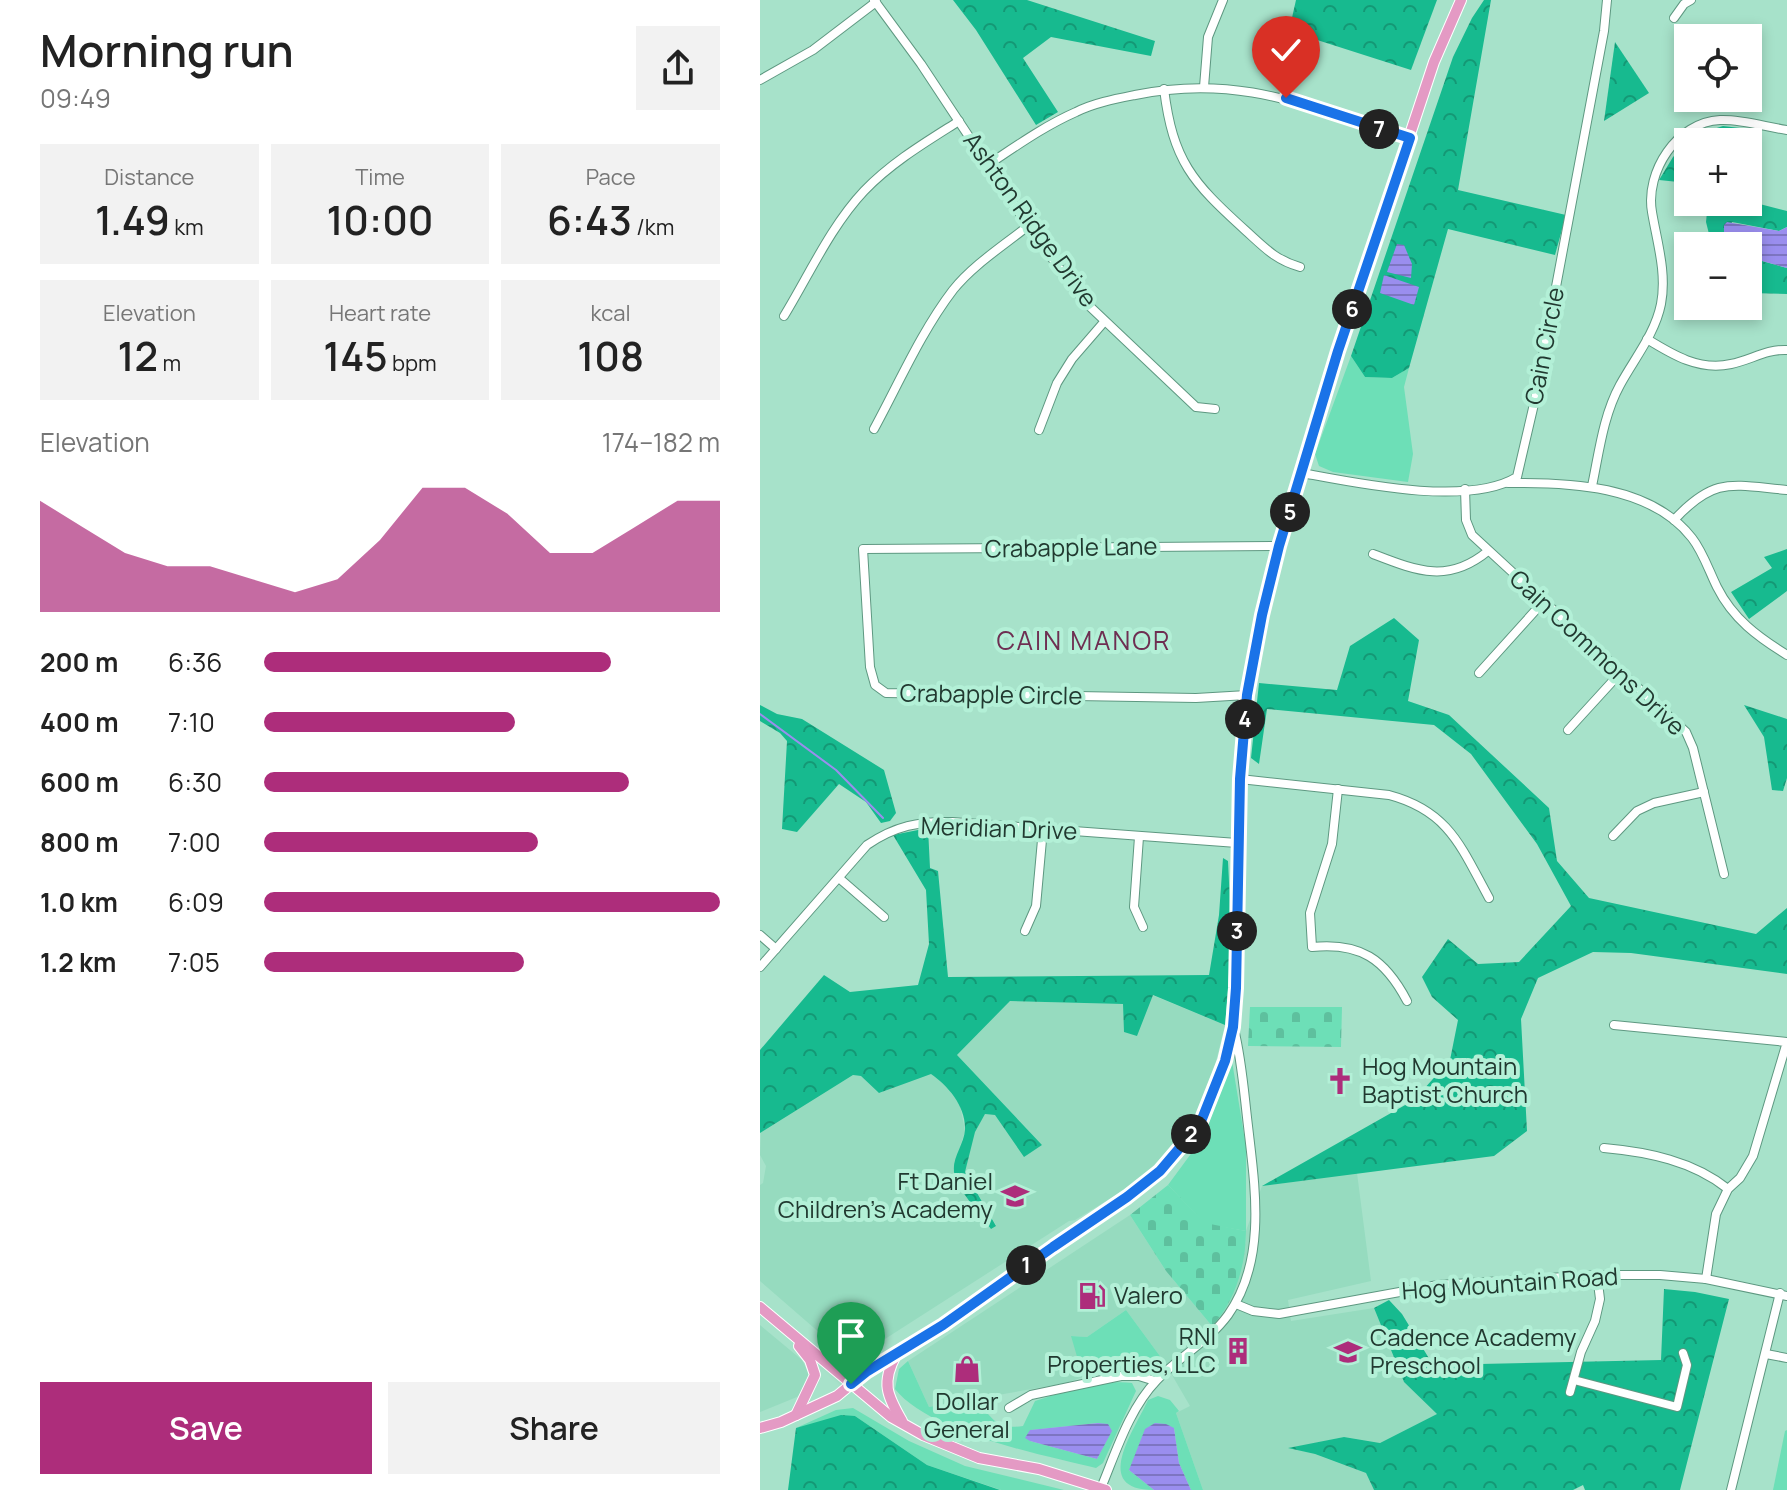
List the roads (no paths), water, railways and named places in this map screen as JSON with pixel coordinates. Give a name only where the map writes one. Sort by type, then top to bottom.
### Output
[{"type":"main road","points":[[760,1428],[837,1396],[866,1372],[943,1325],[1127,1197],[1160,1171],[1200,1124],[1225,1061],[1233,1027],[1240,779],[1247,695],[1262,615],[1279,546],[1338,351],[1434,62],[1461,0]]},
{"type":"main road","points":[[760,1307],[891,1417],[938,1442],[979,1458],[1051,1472],[1103,1489]]},
{"type":"main road","points":[[789,1331],[810,1360],[815,1375],[796,1415]]},
{"type":"main road","points":[[898,1352],[888,1370],[886,1384],[890,1401],[903,1423]]},
{"type":"street","points":[[1204,87],[1208,37],[1223,0]]},
{"type":"street","name":"Cain Circle","points":[[1507,483],[1517,477],[1521,467],[1594,87],[1607,0]]},
{"type":"street","points":[[1674,18],[1691,0]]},
{"type":"street","points":[[760,80],[813,50],[875,1]]},
{"type":"street","name":"Ashton Ridge Drive","points":[[875,1],[921,64],[986,166],[1083,300],[1196,407],[1215,409]]},
{"type":"street","points":[[986,166],[1077,111],[1111,99],[1164,89],[1204,87],[1256,91],[1410,138]]},
{"type":"street","points":[[1164,89],[1176,146],[1192,177],[1212,201],[1280,261],[1300,267]]},
{"type":"street","points":[[1592,486],[1611,405],[1647,339],[1661,303],[1661,257],[1650,195],[1655,172],[1682,136],[1706,122],[1723,119],[1787,130]]},
{"type":"street","points":[[784,316],[847,213],[864,191],[900,158],[959,121]]},
{"type":"street","points":[[874,429],[933,321],[955,288],[1028,226]]},
{"type":"street","points":[[1039,430],[1057,383],[1072,359],[1104,322]]},
{"type":"street","points":[[1647,339],[1688,362],[1711,366],[1787,350]]},
{"type":"street","points":[[1302,473],[1410,489],[1465,489],[1507,483],[1563,482],[1620,493],[1674,520],[1692,538],[1727,605],[1745,627],[1787,655]]},
{"type":"street","points":[[1674,520],[1693,500],[1719,487],[1736,485],[1787,490]]},
{"type":"street","name":"Cain Commons Drive","points":[[1465,489],[1466,520],[1472,535],[1686,732],[1693,748],[1724,874]]},
{"type":"street","name":"Crabapple Lane","points":[[863,549],[1279,546]]},
{"type":"street","name":"Crabapple Circle","points":[[863,549],[870,667],[875,685],[886,693],[1196,698],[1247,695]]},
{"type":"street","points":[[1373,554],[1411,569],[1458,571],[1488,551]]},
{"type":"street","points":[[1479,673],[1543,602]]},
{"type":"street","points":[[1568,730],[1621,672]]},
{"type":"street","points":[[1240,779],[1389,795],[1411,801],[1431,812],[1448,828],[1489,898]]},
{"type":"street","points":[[1338,789],[1332,844],[1310,913],[1312,947],[1341,946],[1372,957],[1397,981],[1407,1001]]},
{"type":"street","points":[[1613,836],[1637,811],[1654,803],[1704,792]]},
{"type":"street","name":"Meridian Drive","points":[[760,967],[867,845],[887,832],[908,825],[926,821],[1237,843]]},
{"type":"street","points":[[1025,931],[1036,906],[1043,829]]},
{"type":"street","points":[[1139,837],[1134,907],[1143,927]]},
{"type":"street","points":[[839,878],[884,917]]},
{"type":"street","points":[[760,935],[776,949]]},
{"type":"street","points":[[1614,1025],[1787,1042],[1753,1156],[1740,1178],[1728,1189],[1716,1214],[1706,1279]]},
{"type":"street","points":[[1103,1489],[1128,1425],[1155,1381],[1207,1338],[1236,1304],[1253,1242],[1256,1196],[1241,1061],[1233,1027]]},
{"type":"street","points":[[1604,1148],[1693,1166],[1728,1189]]},
{"type":"street","points":[[1570,1392],[1581,1352],[1595,1321],[1600,1299],[1597,1275]]},
{"type":"street","name":"Hog Mountain Road","points":[[1236,1304],[1253,1311],[1279,1314],[1438,1285],[1597,1275],[1706,1279],[1783,1295]]},
{"type":"street","points":[[1731,1490],[1783,1295]]},
{"type":"street","points":[[1574,1380],[1677,1407],[1687,1365],[1683,1353]]},
{"type":"street","points":[[1766,1354],[1787,1358]]},
{"type":"street","points":[[1009,1408],[1031,1395],[1121,1376],[1139,1376],[1155,1381]]},
{"type":"waterway","points":[[760,714],[836,770],[883,818]]},
{"type":"place","name":"Hog Mountain Baptist Church","points":[[1340,1081]]},
{"type":"place","name":"Ft Daniel Children's Academy","points":[[1015,1196]]},
{"type":"place","name":"Valero","points":[[1092,1296]]},
{"type":"place","name":"RNI Properties, LLC","points":[[1238,1351]]},
{"type":"place","name":"Cadence Academy Preschool","points":[[1348,1352]]},
{"type":"place","name":"Dollar General","points":[[967,1369]]},
{"type":"district","name":"CAIN MANOR","points":[[1084,641]]}]
